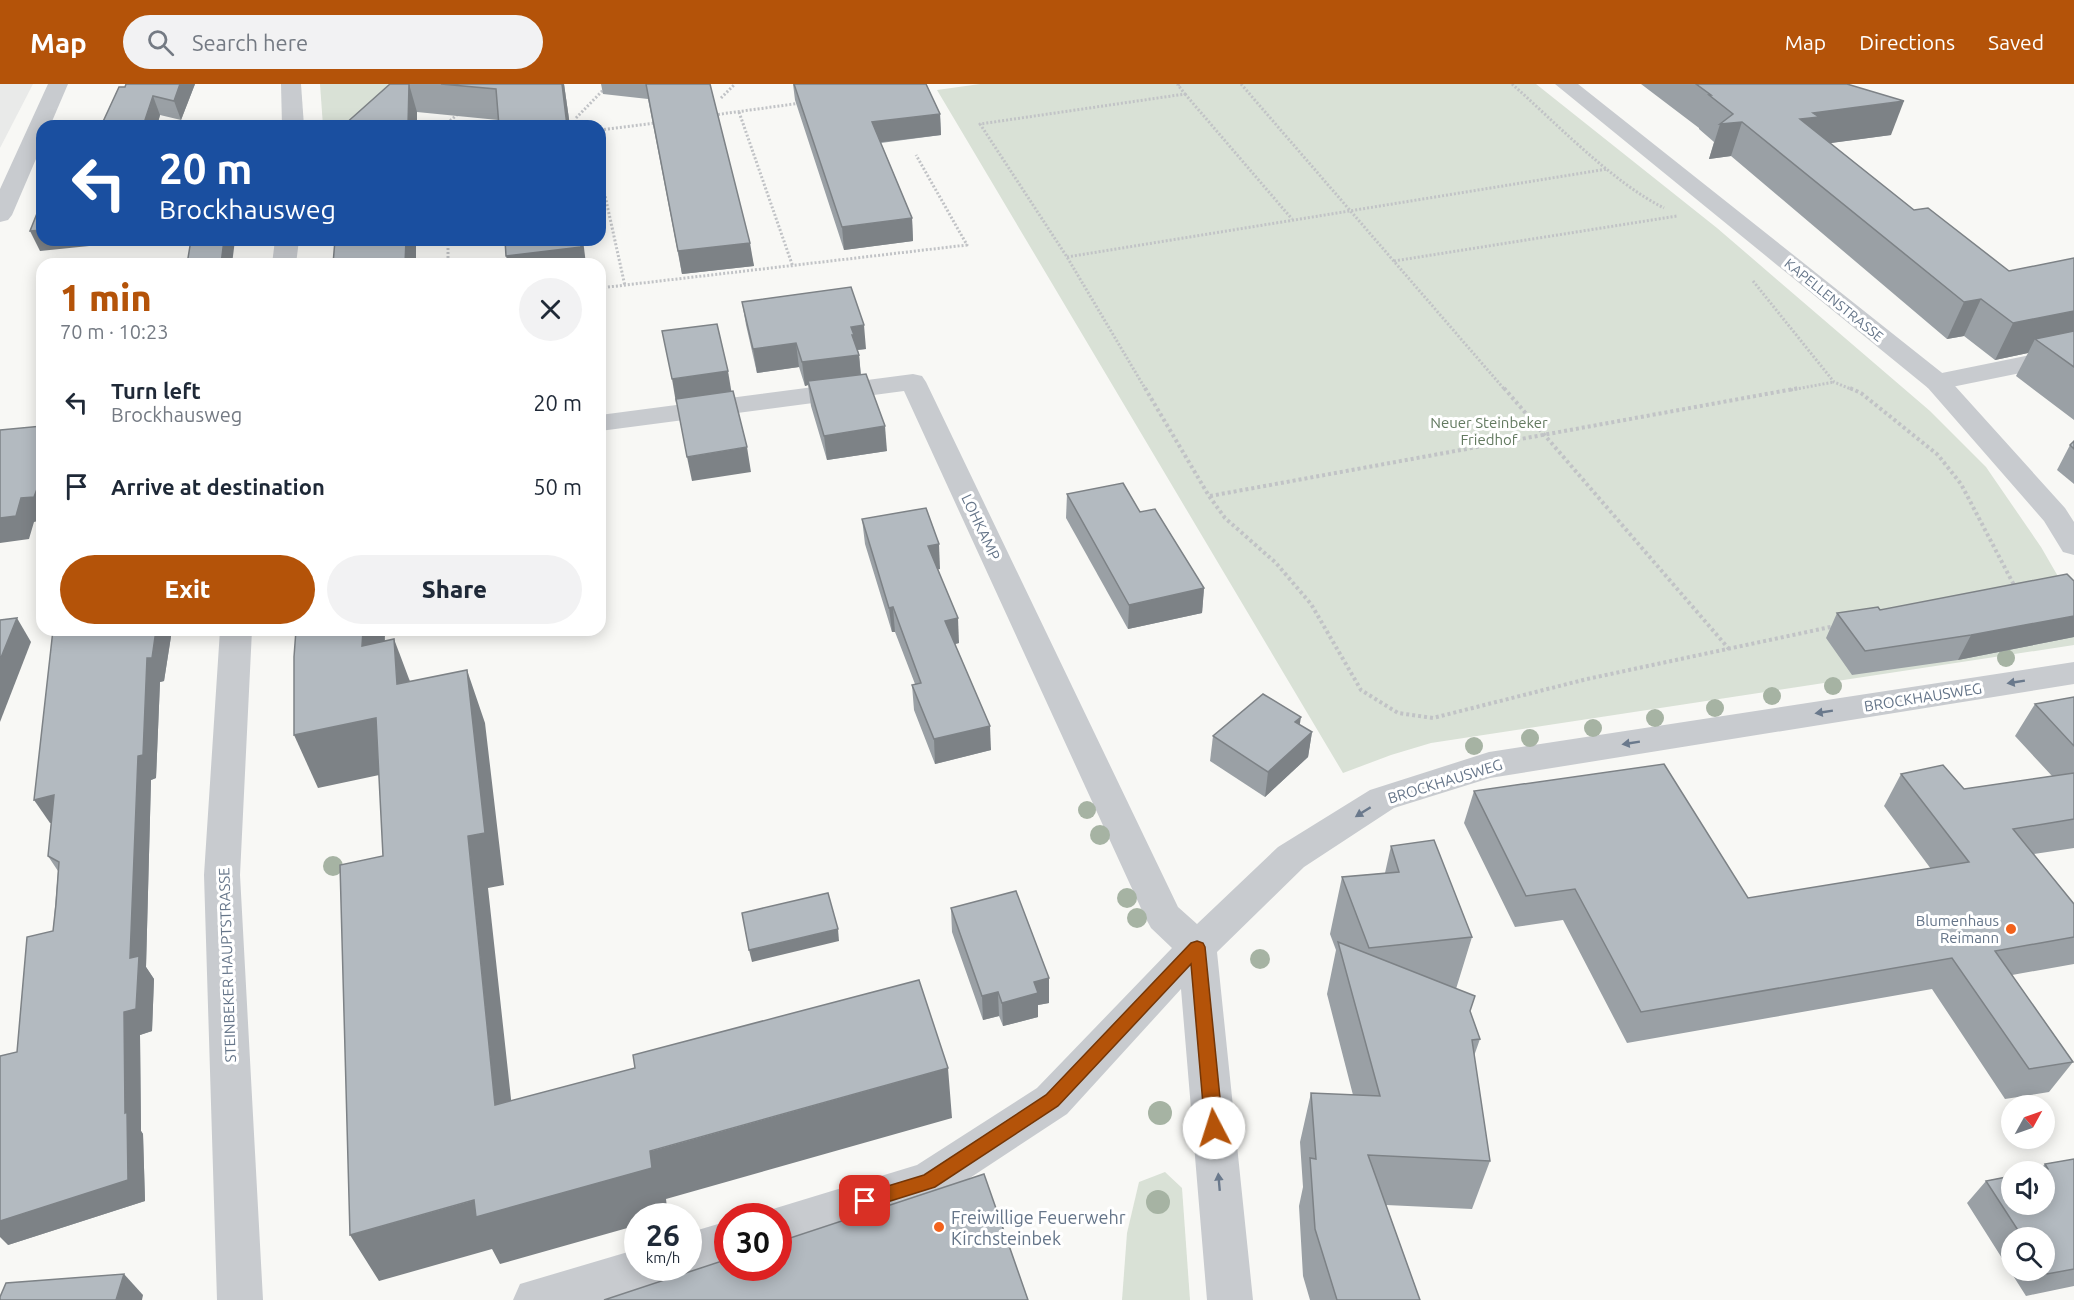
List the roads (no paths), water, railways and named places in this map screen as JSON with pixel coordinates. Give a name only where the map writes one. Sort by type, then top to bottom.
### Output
[{"type":"street","points":[[42,120],[58,84]]},
{"type":"street","points":[[291,84],[293,120]]},
{"type":"street","name":"KAPELLENSTRASSE","points":[[1564,84],[1937,382],[2055,515],[2074,545]]},
{"type":"street","points":[[0,216],[36,134]]},
{"type":"street","points":[[1937,382],[2074,354]]},
{"type":"street","name":"LOHKAMP","points":[[606,422],[913,382],[1164,917],[1197,947]]},
{"type":"street","name":"STEINBEKER HAUPTSTRASSE","points":[[236,636],[222,875],[240,1300]]},
{"type":"street","name":"BROCKHAUSWEG","points":[[792,1223],[929,1181],[1052,1101],[1197,947],[1291,857],[1382,799],[1489,765],[2074,673]]},
{"type":"street","points":[[1197,947],[1230,1300]]},
{"type":"street","points":[[536,1300],[624,1274]]},
{"type":"place","name":"Blumenhaus Reimann","points":[[2011,929]]},
{"type":"place","name":"Freiwillige Feuerwehr Kirchsteinbek","points":[[939,1227]]},
{"type":"park label","name":"Neuer Steinbeker Friedhof","points":[[1489,430]]}]
